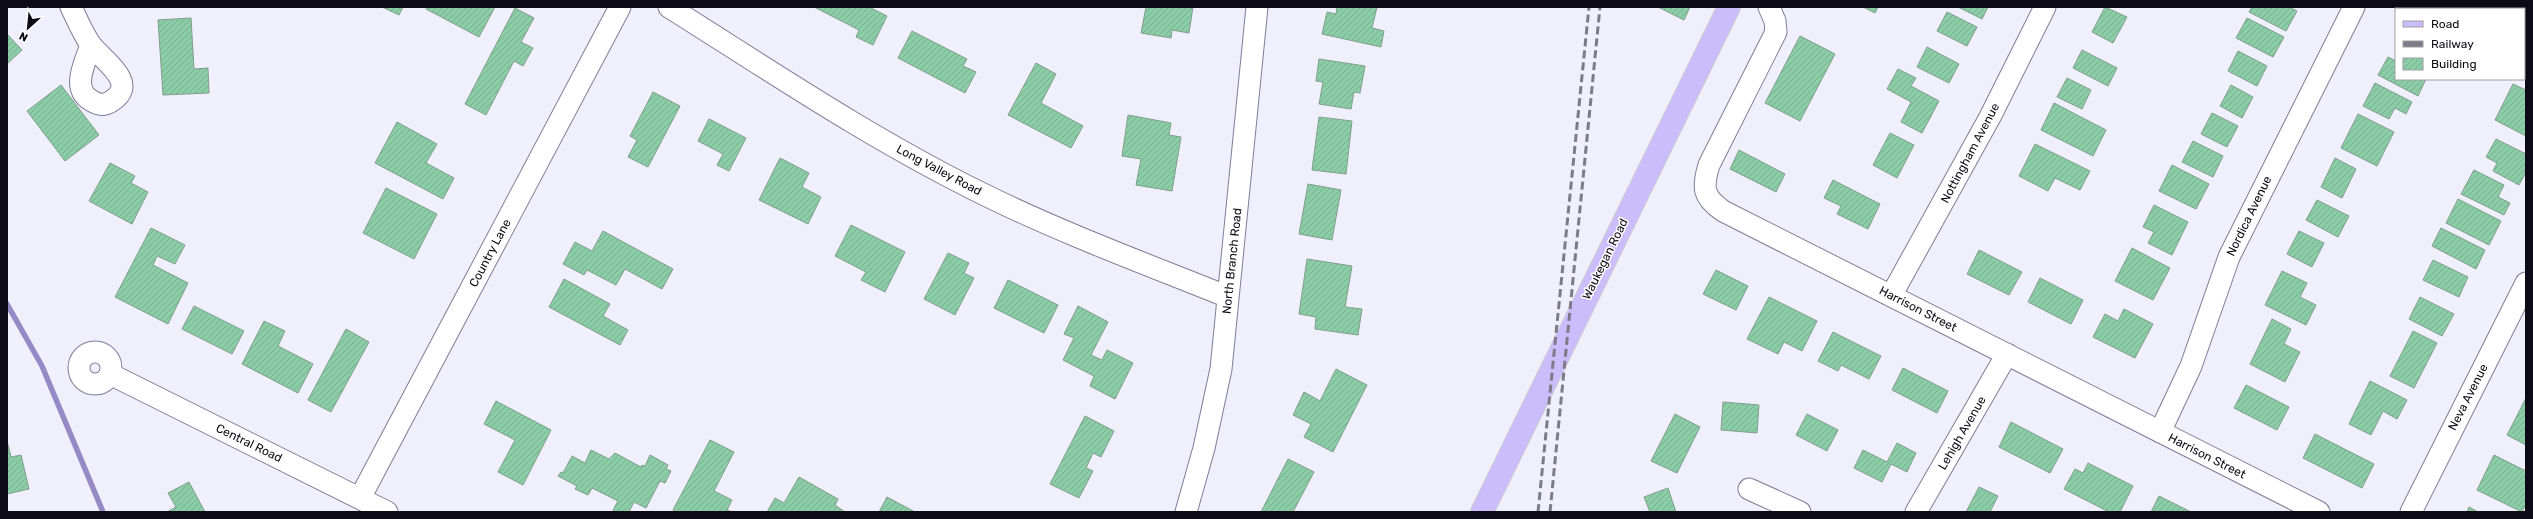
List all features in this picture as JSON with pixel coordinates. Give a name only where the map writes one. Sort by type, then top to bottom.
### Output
[{"type":"main road","name":"Waukegan Road","points":[[1482,512],[1729,7]]},
{"type":"street","points":[[71,7],[91,45]]},
{"type":"street","name":"Country Lane","points":[[360,498],[620,7]]},
{"type":"street","name":"Long Valley Road","points":[[669,7],[829,109],[982,193],[1052,226],[1228,297]]},
{"type":"street","name":"North Branch Road","points":[[1186,512],[1204,448],[1221,369],[1257,7]]},
{"type":"street","name":"Harrison Street","points":[[1769,7],[1775,21],[1776,32],[1709,166],[1705,179],[1705,191],[1711,202],[1723,211],[2318,512]]},
{"type":"street","name":"Nottingham Avenue","points":[[1891,296],[1990,117],[2045,7]]},
{"type":"street","name":"Nordica Avenue","points":[[2160,432],[2191,366],[2229,257],[2354,7]]},
{"type":"street","name":"Neva Avenue","points":[[2411,512],[2526,283]]},
{"type":"street","name":"Lehigh Avenue","points":[[1916,512],[2007,354]]},
{"type":"street","name":"Central Road","points":[[110,374],[387,512]]},
{"type":"street","points":[[1749,488],[1800,512]]},
{"type":"building","points":[[382,7],[403,7],[399,15]]},
{"type":"building","points":[[427,7],[495,7],[479,37],[426,9]]},
{"type":"building","points":[[814,7],[869,7],[887,16],[873,45],[856,37],[859,30]]},
{"type":"building","points":[[1146,7],[1193,7],[1189,33],[1172,30],[1171,38],[1141,33]]},
{"type":"building","points":[[1337,7],[1377,7],[1372,28],[1384,31],[1381,47],[1322,34],[1327,12],[1336,14]]},
{"type":"building","points":[[1658,7],[1690,7],[1684,20]]},
{"type":"building","points":[[1863,7],[1878,7],[1875,13]]},
{"type":"building","points":[[1958,7],[1988,7],[1982,19]]},
{"type":"building","points":[[2105,7],[2127,17],[2113,43],[2092,32]]},
{"type":"building","points":[[2252,7],[2289,7],[2297,11],[2286,31],[2249,12]]},
{"type":"building","points":[[2430,7],[2432,8],[2412,8]]},
{"type":"building","points":[[515,8],[534,18],[521,42],[533,48],[523,66],[514,61],[486,115],[465,104]]},
{"type":"building","points":[[1947,12],[1977,27],[1967,46],[1937,31]]},
{"type":"building","points":[[191,18],[194,69],[208,68],[209,93],[163,95],[158,20]]},
{"type":"building","points":[[2247,18],[2284,37],[2273,57],[2236,38]]},
{"type":"building","points":[[912,31],[967,59],[963,66],[976,72],[965,93],[898,58]]},
{"type":"building","points":[[7,34],[22,50],[7,64]]},
{"type":"building","points":[[1800,36],[1835,54],[1800,121],[1765,103]]},
{"type":"building","points":[[1927,47],[1959,64],[1949,83],[1917,67]]},
{"type":"building","points":[[2082,50],[2117,68],[2108,86],[2073,68]]},
{"type":"building","points":[[2238,51],[2267,66],[2257,86],[2228,71]]},
{"type":"building","points":[[2525,54],[2526,55],[2525,80]]},
{"type":"building","points":[[2388,57],[2395,60],[2395,80],[2426,80],[2418,96],[2378,75]]},
{"type":"building","points":[[1319,59],[1365,66],[1360,93],[1354,92],[1351,109],[1319,104],[1323,82],[1316,81]]},
{"type":"building","points":[[1036,63],[1056,74],[1041,103],[1083,126],[1071,148],[1008,115]]},
{"type":"building","points":[[1898,69],[1916,78],[1911,86],[1939,101],[1922,133],[1901,122],[1911,102],[1887,89]]},
{"type":"building","points":[[2067,78],[2091,90],[2082,109],[2057,97]]},
{"type":"building","points":[[2375,83],[2412,102],[2406,114],[2395,108],[2389,119],[2363,106]]},
{"type":"building","points":[[2513,84],[2526,90],[2526,136],[2495,120]]},
{"type":"building","points":[[61,85],[99,135],[65,161],[27,111]]},
{"type":"building","points":[[2231,85],[2253,97],[2242,118],[2220,106]]},
{"type":"building","points":[[653,92],[680,106],[648,167],[628,157],[637,140],[630,136]]},
{"type":"building","points":[[2054,103],[2106,130],[2093,156],[2041,130]]},
{"type":"building","points":[[2212,113],[2238,126],[2227,147],[2201,134]]},
{"type":"building","points":[[2358,114],[2394,132],[2377,166],[2341,148]]},
{"type":"building","points":[[1128,115],[1171,123],[1169,135],[1181,137],[1172,191],[1136,185],[1141,159],[1122,156]]},
{"type":"building","points":[[1319,117],[1352,121],[1346,174],[1312,170]]},
{"type":"building","points":[[709,119],[746,138],[729,171],[717,165],[723,154],[698,141]]},
{"type":"building","points":[[397,122],[437,144],[426,163],[454,178],[443,199],[375,163]]},
{"type":"building","points":[[1890,133],[1914,145],[1897,178],[1873,165]]},
{"type":"building","points":[[2496,139],[2526,154],[2526,172],[2519,185],[2493,171],[2497,163],[2486,157]]},
{"type":"building","points":[[2193,141],[2223,156],[2213,177],[2182,162]]},
{"type":"building","points":[[2035,144],[2090,171],[2080,190],[2055,178],[2048,191],[2019,176]]},
{"type":"building","points":[[1739,150],[1785,174],[1776,192],[1730,169]]},
{"type":"building","points":[[780,158],[809,173],[802,187],[821,197],[808,224],[759,200]]},
{"type":"building","points":[[2335,158],[2356,169],[2342,198],[2321,187]]},
{"type":"building","points":[[110,163],[135,176],[131,183],[148,192],[132,224],[89,201]]},
{"type":"building","points":[[2172,165],[2209,184],[2196,209],[2159,191]]},
{"type":"building","points":[[2474,170],[2504,185],[2498,197],[2510,203],[2504,215],[2461,194]]},
{"type":"building","points":[[1833,180],[1880,204],[1868,229],[1837,214],[1841,206],[1824,198]]},
{"type":"building","points":[[1308,184],[1341,190],[1332,240],[1299,234]]},
{"type":"building","points":[[386,188],[437,214],[414,259],[363,233]]},
{"type":"building","points":[[2458,199],[2501,221],[2489,245],[2446,223]]},
{"type":"building","points":[[2317,200],[2349,216],[2338,237],[2306,220]]},
{"type":"building","points":[[2154,205],[2188,222],[2172,255],[2148,243],[2154,232],[2143,227]]},
{"type":"building","points":[[851,225],[905,252],[885,292],[861,280],[866,272],[835,256]]},
{"type":"building","points":[[151,228],[185,245],[175,264],[157,256],[153,265],[188,283],[168,324],[115,297]]},
{"type":"building","points":[[2441,228],[2485,250],[2476,269],[2432,246]]},
{"type":"building","points":[[603,231],[673,269],[662,289],[625,269],[616,285],[587,270],[584,275],[563,264],[575,242],[592,251]]},
{"type":"building","points":[[2299,231],[2324,243],[2312,267],[2287,254]]},
{"type":"building","points":[[2132,248],[2170,268],[2153,300],[2115,281]]},
{"type":"building","points":[[1979,250],[2022,272],[2009,295],[1967,274]]},
{"type":"building","points":[[948,253],[969,263],[964,273],[974,278],[955,315],[924,299]]},
{"type":"building","points":[[1307,259],[1352,266],[1345,307],[1362,309],[1358,335],[1315,329],[1316,317],[1299,314]]},
{"type":"building","points":[[2433,260],[2468,277],[2459,297],[2423,280]]},
{"type":"building","points":[[1716,270],[1748,286],[1736,310],[1703,294]]},
{"type":"building","points":[[2282,271],[2307,283],[2300,297],[2316,305],[2306,325],[2265,305]]},
{"type":"building","points":[[2040,278],[2083,300],[2071,324],[2028,302]]},
{"type":"building","points":[[564,279],[610,304],[603,316],[628,330],[620,345],[549,307]]},
{"type":"building","points":[[1008,280],[1058,305],[1044,333],[994,308]]},
{"type":"building","points":[[1769,297],[1817,321],[1802,351],[1784,342],[1778,354],[1747,339]]},
{"type":"building","points":[[2420,297],[2454,314],[2442,336],[2409,319]]},
{"type":"building","points":[[194,306],[244,331],[232,354],[182,329]]},
{"type":"building","points":[[1078,306],[1108,322],[1091,355],[1102,360],[1107,350],[1133,363],[1115,399],[1090,386],[1094,376],[1063,360],[1074,338],[1064,334]]},
{"type":"building","points":[[2124,309],[2153,324],[2135,358],[2093,337],[2105,314],[2118,321]]},
{"type":"building","points":[[2272,319],[2291,329],[2284,344],[2300,352],[2285,382],[2250,364]]},
{"type":"building","points":[[264,321],[285,331],[278,346],[313,364],[298,393],[242,364]]},
{"type":"building","points":[[346,329],[369,342],[331,412],[308,400]]},
{"type":"building","points":[[2413,331],[2437,343],[2414,388],[2390,376]]},
{"type":"building","points":[[1833,332],[1881,356],[1869,379],[1841,365],[1838,371],[1818,361]]},
{"type":"building","points":[[1903,368],[1948,391],[1937,413],[1892,390]]},
{"type":"building","points":[[1336,369],[1367,385],[1333,452],[1304,437],[1311,424],[1293,415],[1304,392],[1320,401]]},
{"type":"building","points":[[2370,381],[2407,400],[2397,419],[2383,411],[2371,435],[2349,424]]},
{"type":"building","points":[[2246,385],[2289,407],[2277,430],[2234,408]]},
{"type":"building","points":[[2526,398],[2526,445],[2507,435]]},
{"type":"building","points":[[496,401],[551,430],[523,485],[498,472],[515,440],[484,424]]},
{"type":"building","points":[[1723,402],[1759,405],[1757,433],[1721,430]]},
{"type":"building","points":[[1675,414],[1700,427],[1677,473],[1651,461]]},
{"type":"building","points":[[1807,414],[1838,430],[1827,451],[1796,435]]},
{"type":"building","points":[[1085,416],[1114,431],[1101,457],[1093,453],[1086,468],[1093,471],[1079,498],[1050,484]]},
{"type":"building","points":[[2011,422],[2063,449],[2050,473],[1999,447]]},
{"type":"building","points":[[2315,434],[2374,464],[2362,488],[2303,458]]},
{"type":"building","points":[[710,440],[734,452],[714,491],[732,500],[727,510],[732,512],[676,512],[673,510]]},
{"type":"building","points":[[7,441],[11,457],[21,455],[29,489],[7,494]]},
{"type":"building","points":[[1897,443],[1916,453],[1907,472],[1891,464],[1882,482],[1854,468],[1863,450],[1887,462]]},
{"type":"building","points":[[591,450],[609,459],[615,453],[641,467],[642,465],[645,466],[650,455],[668,465],[666,469],[671,471],[665,483],[660,481],[646,508],[634,502],[629,512],[616,512],[613,510],[618,501],[592,488],[588,495],[575,489],[577,486],[558,476],[561,472],[563,473],[572,456],[585,463]]},
{"type":"building","points":[[2494,455],[2526,471],[2526,504],[2522,512],[2477,490]]},
{"type":"building","points":[[1288,459],[1314,472],[1293,512],[1261,512]]},
{"type":"building","points":[[2088,463],[2133,486],[2120,512],[2109,512],[2064,489],[2075,469],[2083,473]]},
{"type":"building","points":[[799,477],[838,499],[835,505],[845,512],[767,512],[775,498],[784,503]]},
{"type":"building","points":[[189,482],[205,512],[167,512],[176,507],[168,493]]},
{"type":"building","points":[[1979,487],[1998,496],[1990,512],[1966,512]]},
{"type":"building","points":[[1668,488],[1676,512],[1650,512],[1644,497]]},
{"type":"building","points":[[2159,496],[2191,512],[2151,512]]},
{"type":"building","points":[[887,497],[915,512],[879,512]]},
{"type":"building","points":[[2469,507],[2478,512],[2467,512]]},
{"type":"waterway","points":[[7,304],[42,366],[103,512]]},
{"type":"railway","points":[[1538,512],[1589,7]]},
{"type":"railway","points":[[1550,512],[1600,7]]}]
